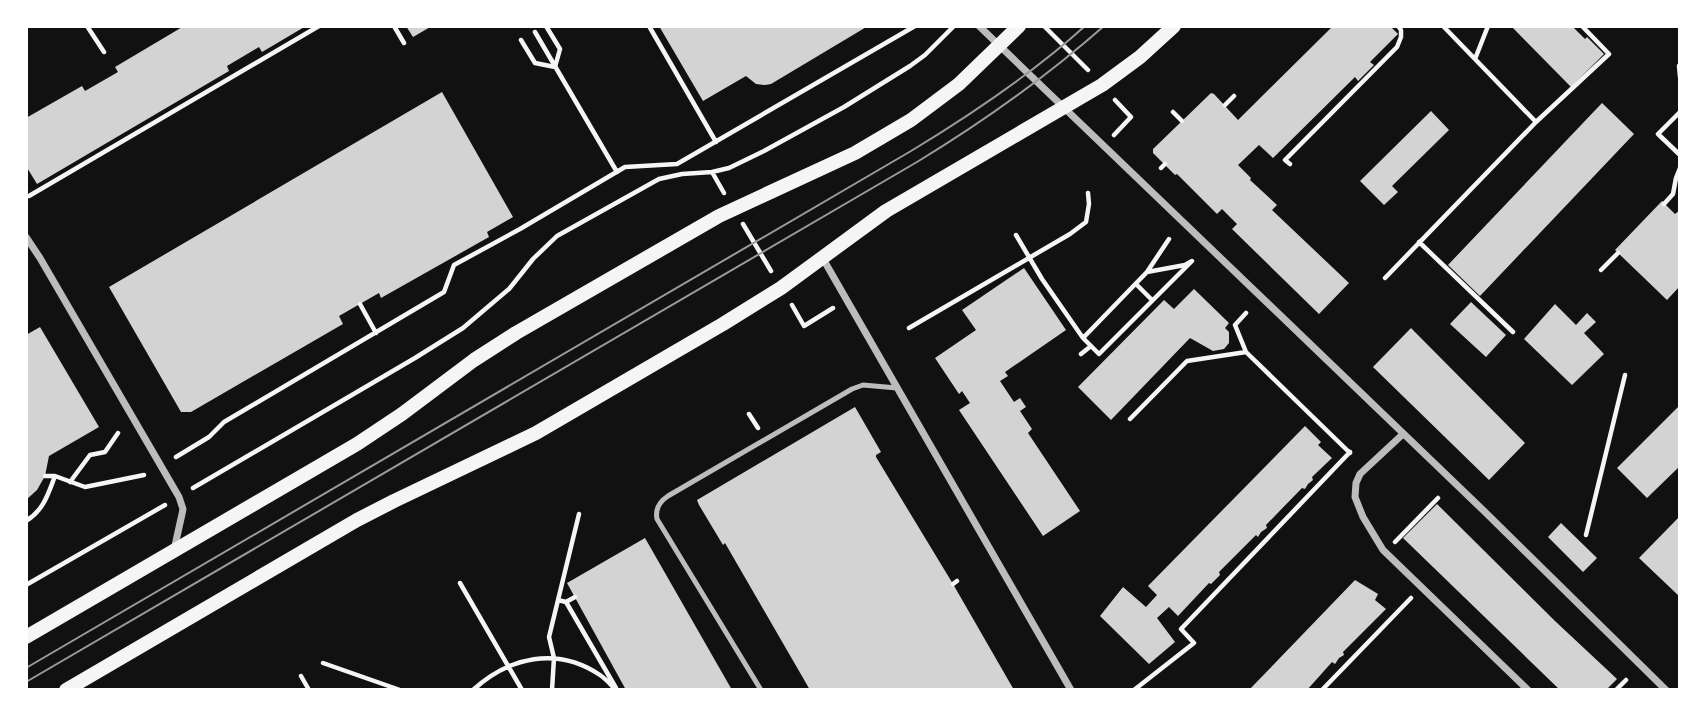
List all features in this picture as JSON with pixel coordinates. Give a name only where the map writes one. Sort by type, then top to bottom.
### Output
[{"type":"main road","points":[[26,637],[357,444],[516,333],[719,216],[855,152],[891,132],[928,108],[973,72],[1019,26]]},
{"type":"main road","points":[[65,690],[367,514],[536,433],[754,305],[886,211],[1121,72],[1174,26]]},
{"type":"street","points":[[979,26],[1666,690]]},
{"type":"street","points":[[26,236],[179,497],[183,509],[174,551]]},
{"type":"street","points":[[822,257],[1072,690]]},
{"type":"street","points":[[1403,434],[1360,474],[1355,497],[1363,517],[1383,550],[1528,690]]},
{"type":"lane","points":[[761,690],[657,519],[658,504],[852,389],[863,385],[897,388]]},
{"type":"path","points":[[87,26],[104,52]]},
{"type":"path","points":[[29,196],[319,26]]},
{"type":"path","points":[[394,26],[404,43]]},
{"type":"path","points":[[546,26],[560,49],[555,67]]},
{"type":"path","points":[[649,26],[716,142]]},
{"type":"path","points":[[176,457],[209,437],[224,422],[444,292],[454,265],[625,167],[677,164],[915,26]]},
{"type":"path","points":[[195,487],[463,328],[509,289],[533,258],[556,236],[659,179],[682,173],[712,173],[764,151],[873,90],[918,61],[954,26]]},
{"type":"path","points":[[1044,26],[1087,69]]},
{"type":"path","points":[[1290,164],[1285,160],[1397,47],[1401,37],[1398,26]]},
{"type":"path","points":[[1443,26],[1536,122]]},
{"type":"path","points":[[1475,59],[1488,26]]},
{"type":"path","points":[[1385,278],[1536,122],[1609,54],[1586,28]]},
{"type":"path","points":[[535,32],[617,172]]},
{"type":"path","points":[[521,40],[535,63],[555,67]]},
{"type":"path","points":[[1679,66],[1680,77]]},
{"type":"path","points":[[1225,105],[1234,96]]},
{"type":"path","points":[[1118,131],[1131,117],[1121,106]]},
{"type":"path","points":[[1680,111],[1658,134],[1680,155]]},
{"type":"path","points":[[1173,112],[1182,121]]},
{"type":"path","points":[[1664,204],[1674,194],[1675,178],[1680,169]]},
{"type":"path","points":[[712,173],[723,192]]},
{"type":"path","points":[[909,328],[1086,222],[1088,193]]},
{"type":"path","points":[[744,226],[770,270]]},
{"type":"path","points":[[1016,235],[1083,338],[1099,354],[1192,261],[1185,265],[1147,272]]},
{"type":"path","points":[[1083,338],[1147,272],[1169,239]]},
{"type":"path","points":[[1419,242],[1513,332]]},
{"type":"path","points":[[1601,270],[1618,253]]},
{"type":"path","points":[[1136,284],[1152,300]]},
{"type":"path","points":[[360,304],[376,333]]},
{"type":"path","points":[[794,310],[804,326],[822,314]]},
{"type":"path","points":[[1246,313],[1235,325],[1246,352],[1366,468]]},
{"type":"path","points":[[1081,354],[1091,346]]},
{"type":"path","points":[[1130,419],[1187,361],[1246,352]]},
{"type":"path","points":[[1586,535],[1625,375]]},
{"type":"path","points":[[70,482],[90,455],[106,452],[118,433]]},
{"type":"path","points":[[1134,690],[1194,643],[1181,629],[1350,452]]},
{"type":"path","points":[[45,476],[54,476],[85,487],[144,475]]},
{"type":"path","points":[[26,521],[36,515],[47,497],[54,476]]},
{"type":"path","points":[[26,585],[173,500]]},
{"type":"path","points":[[552,690],[554,657],[549,637],[579,514]]},
{"type":"path","points":[[460,583],[522,690]]},
{"type":"path","points":[[1322,690],[1422,587]]},
{"type":"path","points":[[558,600],[566,602],[575,597]]},
{"type":"path","points":[[566,602],[617,690]]},
{"type":"path","points":[[473,690],[508,666],[554,657],[583,666],[600,675],[617,690]]},
{"type":"path","points":[[323,663],[400,690]]},
{"type":"path","points":[[301,676],[309,690]]},
{"type":"path","points":[[1616,690],[1626,680]]},
{"type":"path","points":[[384,684],[388,690]]},
{"type":"building","points":[[184,26],[306,26],[262,52],[259,47],[227,66],[229,71],[37,184],[26,166],[26,118],[82,86],[85,91],[118,72],[115,67]]},
{"type":"building","points":[[406,26],[432,26],[413,37]]},
{"type":"building","points":[[659,26],[868,26],[771,84],[756,84],[746,76],[703,101]]},
{"type":"building","points":[[1333,26],[1390,26],[1398,34],[1370,62],[1374,65],[1358,81],[1355,77],[1273,158],[1259,145],[1238,165],[1277,205],[1272,210],[1349,283],[1319,314],[1232,229],[1237,224],[1222,209],[1217,214],[1153,153],[1153,149],[1211,93],[1238,120]]},
{"type":"building","points":[[1511,26],[1572,26],[1604,54],[1571,87]]},
{"type":"building","points":[[442,92],[513,217],[487,232],[489,237],[381,298],[379,293],[339,316],[343,324],[191,412],[181,412],[109,287]]},
{"type":"building","points":[[1602,103],[1634,134],[1480,296],[1448,265]]},
{"type":"building","points":[[1431,111],[1449,130],[1392,186],[1398,192],[1384,205],[1360,181]]},
{"type":"building","points":[[1662,201],[1675,214],[1680,210],[1680,286],[1667,300],[1615,250]]},
{"type":"building","points":[[1024,268],[1066,330],[1005,372],[1008,376],[1000,381],[1014,402],[1020,398],[1026,407],[1020,411],[1032,429],[1028,433],[1080,511],[1043,536],[959,410],[970,403],[962,391],[959,394],[935,358],[976,330],[962,310]]},
{"type":"building","points":[[1194,289],[1229,323],[1225,328],[1229,332],[1229,343],[1224,349],[1213,351],[1190,338],[1111,420],[1078,387],[1164,300],[1174,309]]},
{"type":"building","points":[[1471,302],[1506,335],[1486,357],[1450,324]]},
{"type":"building","points":[[1555,304],[1576,325],[1587,313],[1596,322],[1584,333],[1604,354],[1572,385],[1524,339]]},
{"type":"building","points":[[40,327],[99,427],[49,456],[45,476],[37,490],[26,500],[26,335]]},
{"type":"building","points":[[1411,328],[1525,443],[1489,480],[1373,367]]},
{"type":"building","points":[[1680,405],[1680,466],[1647,498],[1617,468]]},
{"type":"building","points":[[855,407],[881,452],[876,457],[1014,690],[810,690],[725,543],[723,545],[699,505],[697,500]]},
{"type":"building","points":[[1305,426],[1321,442],[1318,445],[1332,458],[1312,477],[1313,480],[1305,489],[1302,488],[1266,525],[1267,528],[1258,537],[1256,535],[1178,616],[1169,607],[1157,618],[1175,642],[1149,664],[1100,616],[1123,587],[1146,607],[1157,595],[1148,586]]},
{"type":"building","points":[[1437,504],[1617,679],[1606,690],[1560,690],[1403,538]]},
{"type":"building","points":[[1680,516],[1680,597],[1639,558]]},
{"type":"building","points":[[1561,523],[1597,558],[1583,572],[1548,537]]},
{"type":"building","points":[[645,538],[732,690],[626,690],[567,583]]},
{"type":"building","points":[[1355,580],[1378,594],[1375,600],[1386,609],[1343,652],[1344,655],[1335,664],[1332,662],[1307,690],[1249,690]]},
{"type":"tram line","points":[[26,668],[911,151],[1001,93],[1085,26]]},
{"type":"tram line","points":[[26,682],[917,162],[1014,98],[1104,26]]}]
